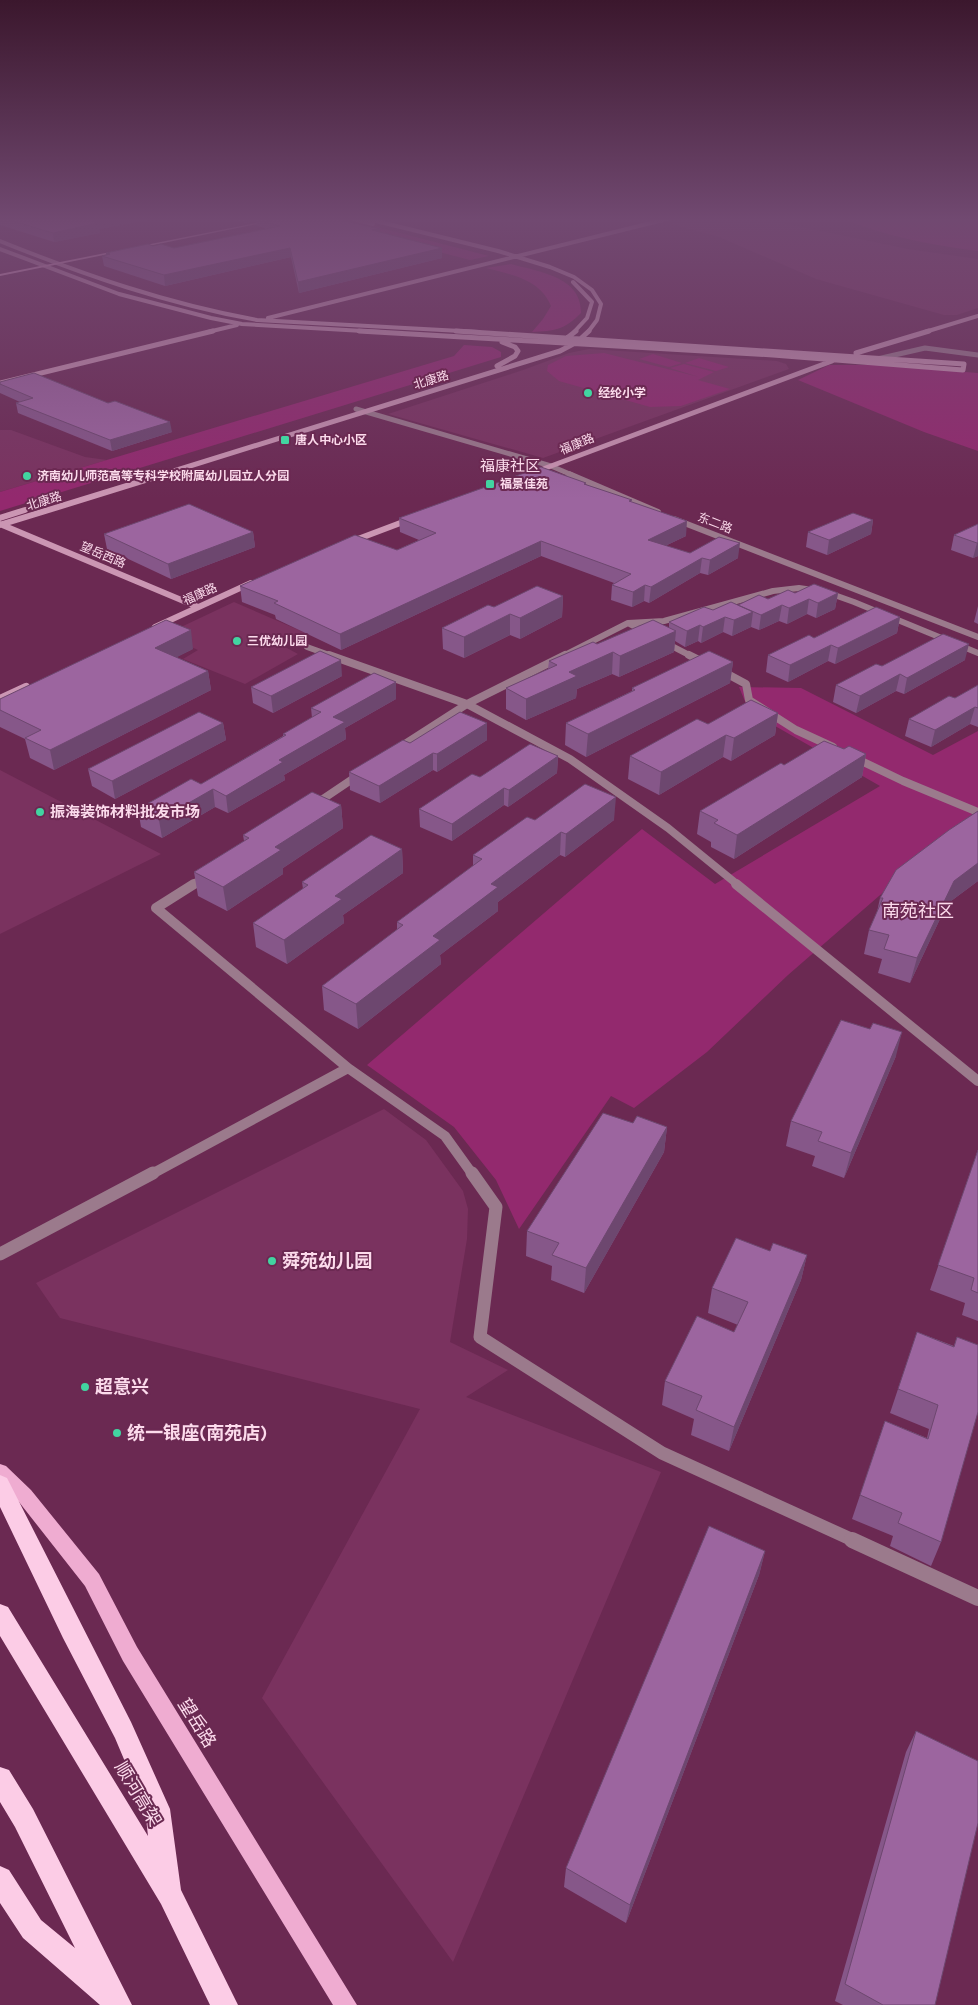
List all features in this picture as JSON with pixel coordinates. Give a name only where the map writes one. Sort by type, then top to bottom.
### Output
[{"type":"highway","points":[[0,1485],[71,1630],[123,1730],[157,1809],[170,1895]]},
{"type":"highway","name":"顺河高架","points":[[0,1615],[170,1895],[224,2005]]},
{"type":"highway","points":[[0,1779],[24,1818],[116,2002]]},
{"type":"highway","points":[[0,1879],[32,1928],[116,2002]]},
{"type":"main road","name":"望岳路","points":[[0,1472],[25,1496],[92,1580],[130,1654],[346,2005]]},
{"type":"street","points":[[184,313],[242,324],[773,355],[963,370],[964,364],[569,337],[258,320],[218,313]]},
{"type":"street","points":[[0,383],[288,313]]},
{"type":"street","name":"北康路","points":[[0,523],[356,409],[532,355],[569,337],[586,321],[591,313]]},
{"type":"street","name":"北康路","points":[[0,523],[560,350],[585,338],[601,313]]},
{"type":"street","name":"福康路","points":[[526,476],[628,436],[849,355],[978,316]]},
{"type":"street","points":[[487,338],[515,347],[518,352],[495,367]]},
{"type":"street","points":[[870,362],[925,348],[978,355]]},
{"type":"street","points":[[773,355],[792,360],[800,365],[805,372]]},
{"type":"street","name":"东二路","points":[[356,409],[551,466],[664,515],[978,637]]},
{"type":"street","points":[[340,546],[422,515]]},
{"type":"street","name":"望岳西路","points":[[0,523],[198,606]]},
{"type":"street","name":"福康路","points":[[145,631],[259,579]]},
{"type":"street","points":[[385,758],[467,704],[628,623],[643,620],[664,621],[773,591],[799,588],[826,592],[978,653]]},
{"type":"street","points":[[628,623],[746,684],[749,700],[796,730],[903,781],[978,812]]},
{"type":"street","points":[[307,647],[467,704],[570,759],[668,828],[978,1081]]},
{"type":"street","points":[[0,699],[30,685]]},
{"type":"street","points":[[303,811],[369,768]]},
{"type":"street","points":[[213,871],[156,908],[348,1068],[445,1136],[496,1206],[480,1337],[662,1453],[978,1598]]},
{"type":"street","points":[[0,1254],[348,1068]]},
{"type":"shaded area","points":[[547,313],[581,313],[569,323],[559,328],[532,332]]},
{"type":"shaded area","points":[[935,313],[964,313],[957,315]]},
{"type":"shaded area","points":[[464,345],[492,347],[501,352],[501,357],[0,511],[0,492],[454,356]]},
{"type":"shaded area","name":"经纶小学","points":[[589,349],[777,361],[786,364],[789,369],[543,458],[388,414],[569,353]]},
{"type":"shaded area","points":[[604,353],[699,377],[670,368],[684,364],[714,372],[698,380],[730,389],[681,406],[650,407],[559,381],[547,371],[548,365],[566,356]]},
{"type":"shaded area","points":[[653,354],[682,363],[669,367],[639,359]]},
{"type":"shaded area","points":[[699,358],[729,367],[716,371],[685,363]]},
{"type":"shaded area","points":[[829,365],[879,365],[978,373],[978,451],[924,432],[798,380]]},
{"type":"shaded area","name":"济南幼儿师范高等专科学校附属幼儿园立人分园","points":[[0,430],[11,430],[85,457],[107,460],[0,492]]},
{"type":"shaded area","name":"三优幼儿园","points":[[234,602],[308,634],[285,647],[298,654],[245,684],[183,659],[198,650],[164,635]]},
{"type":"shaded area","points":[[739,687],[801,688],[933,755],[978,731],[978,824],[917,863],[788,975],[707,1052],[634,1108],[611,1096],[519,1229],[496,1180],[454,1127],[367,1065],[642,829],[715,884],[880,786],[749,711]]},
{"type":"shaded area","name":"振海装饰材料批发市场","points":[[0,770],[161,854],[0,934]]},
{"type":"shaded area","points":[[384,1109],[426,1140],[463,1191],[468,1209],[467,1239],[450,1342],[508,1370],[466,1397],[661,1472],[453,1962],[262,1698],[420,1409],[60,1318],[36,1283]]},
{"type":"building","points":[[34,373],[108,403],[115,401],[170,422],[110,440],[16,403],[33,398],[0,384],[0,382]]},
{"type":"building","points":[[541,467],[687,521],[648,540],[690,553],[719,537],[740,543],[710,560],[702,558],[651,587],[645,585],[633,592],[612,585],[631,574],[541,541],[340,634],[274,603],[278,601],[240,586],[355,535],[397,550],[436,533],[399,518]]},
{"type":"building","points":[[189,504],[253,532],[168,564],[104,534]]},
{"type":"building","points":[[853,513],[873,520],[829,540],[808,532]]},
{"type":"building","points":[[978,524],[978,543],[954,535]]},
{"type":"building","points":[[814,584],[838,593],[818,603],[809,599],[789,608],[782,605],[761,615],[738,605],[759,595],[768,599],[788,590],[795,593]]},
{"type":"building","points":[[537,586],[563,596],[520,618],[510,614],[464,637],[442,628],[488,605],[494,607]]},
{"type":"building","points":[[731,602],[753,612],[734,620],[725,617],[703,627],[700,625],[687,631],[669,622],[704,607],[713,610]]},
{"type":"building","points":[[876,607],[900,617],[838,648],[831,645],[790,665],[768,655],[809,635],[814,638]]},
{"type":"building","points":[[166,620],[191,630],[155,648],[208,671],[50,750],[25,738],[41,730],[0,710],[0,699]]},
{"type":"building","points":[[653,620],[676,631],[620,656],[613,652],[569,672],[577,676],[526,699],[506,688],[557,665],[549,661],[593,642],[597,644]]},
{"type":"building","points":[[943,634],[969,644],[907,678],[900,674],[860,696],[836,685],[876,664],[882,666]]},
{"type":"building","points":[[320,651],[341,660],[271,696],[251,687]]},
{"type":"building","points":[[709,651],[733,662],[588,734],[566,723],[635,690],[632,688]]},
{"type":"building","points":[[374,673],[396,682],[333,717],[345,722],[279,760],[283,762],[226,796],[213,789],[159,820],[138,809],[191,779],[201,784],[286,735],[283,734],[321,712],[311,708]]},
{"type":"building","points":[[978,685],[978,708],[975,707],[935,730],[909,719],[949,696],[955,698]]},
{"type":"building","points":[[751,700],[778,713],[734,738],[726,735],[661,772],[630,756],[697,719],[708,724]]},
{"type":"building","points":[[199,712],[223,723],[112,781],[88,769]]},
{"type":"building","points":[[460,712],[487,723],[437,754],[433,753],[379,786],[349,772],[403,740],[410,743]]},
{"type":"building","points":[[824,741],[844,749],[849,746],[866,754],[737,835],[714,823],[718,820],[700,811],[781,763],[784,765]]},
{"type":"building","points":[[530,744],[558,756],[509,790],[504,788],[452,824],[419,809],[472,774],[480,777]]},
{"type":"building","points":[[585,784],[616,797],[566,834],[561,832],[491,884],[498,887],[433,936],[440,940],[356,1004],[322,986],[403,925],[397,922],[482,859],[473,855],[527,817],[535,820]]},
{"type":"building","points":[[312,792],[341,805],[275,847],[281,850],[223,887],[194,872],[249,838],[243,835]]},
{"type":"building","points":[[978,811],[978,863],[954,881],[917,958],[884,949],[889,935],[869,930],[883,898],[880,898],[896,870],[949,830]]},
{"type":"building","points":[[371,835],[402,849],[335,896],[342,899],[284,940],[253,923],[308,885],[302,882]]},
{"type":"building","points":[[841,1020],[870,1029],[873,1023],[902,1032],[851,1153],[818,1141],[822,1132],[791,1121]]},
{"type":"building","points":[[603,1113],[633,1123],[637,1116],[667,1127],[586,1268],[552,1255],[559,1243],[527,1231]]},
{"type":"building","points":[[978,1150],[978,1293],[971,1290],[974,1278],[938,1265]]},
{"type":"building","points":[[736,1238],[770,1251],[773,1243],[807,1255],[734,1427],[696,1410],[702,1396],[665,1381],[697,1316],[734,1332],[748,1302],[712,1288]]},
{"type":"building","points":[[917,1332],[954,1347],[957,1337],[978,1345],[978,1412],[941,1542],[898,1523],[902,1513],[860,1495],[885,1421],[928,1439],[938,1405],[898,1389]]},
{"type":"building","points":[[709,1526],[765,1551],[630,1905],[566,1868]]},
{"type":"building","points":[[916,1731],[978,1761],[978,1823],[935,2005],[883,2005],[845,1984]]},
{"type":"place","name":"经纶小学","points":[[588,393]]},
{"type":"place","name":"唐人中心小区","points":[[285,440]]},
{"type":"place","name":"济南幼儿师范高等专科学校附属幼儿园立人分园","points":[[27,476]]},
{"type":"place","name":"福景佳苑","points":[[490,484]]},
{"type":"place","name":"三优幼儿园","points":[[237,641]]},
{"type":"place","name":"振海装饰材料批发市场","points":[[40,812]]},
{"type":"place","name":"舜苑幼儿园","points":[[272,1261]]},
{"type":"place","name":"超意兴","points":[[85,1387]]},
{"type":"place","name":"统一银座(南苑店)","points":[[117,1433]]},
{"type":"district","name":"福康社区","points":[[510,466]]},
{"type":"district","name":"南苑社区","points":[[918,911]]}]
